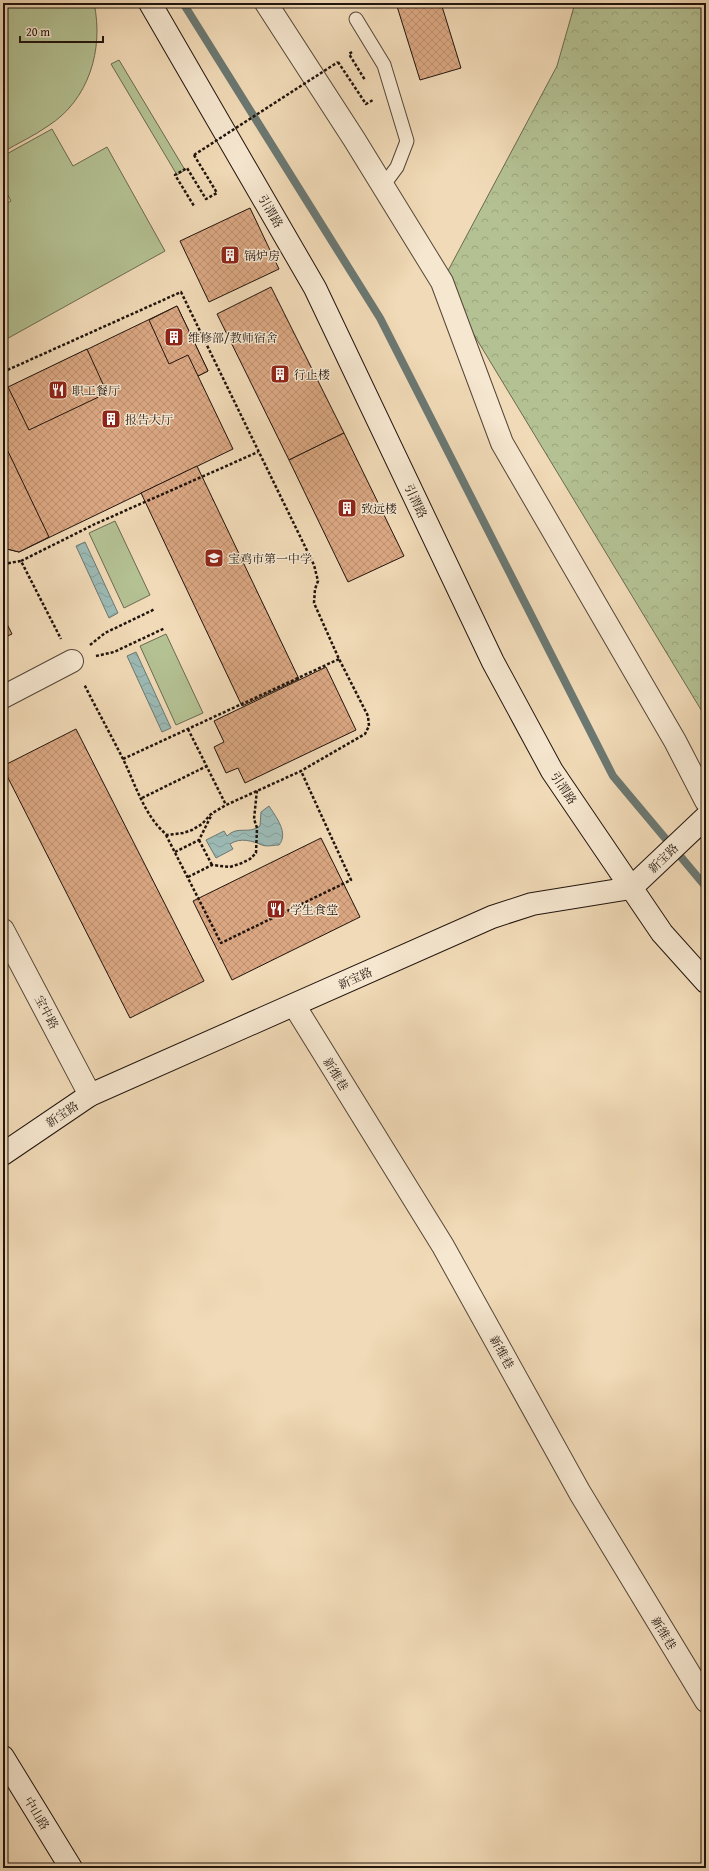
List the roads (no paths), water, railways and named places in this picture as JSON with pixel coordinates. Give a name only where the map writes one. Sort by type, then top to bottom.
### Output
[{"type":"street","name":"引渭路","points":[[150,3],[315,288],[493,662],[552,771],[662,933],[706,982]]},
{"type":"street","points":[[266,3],[383,186],[442,282],[502,443],[675,741],[706,801]]},
{"type":"street","points":[[3,697],[72,661]]},
{"type":"street","name":"新宝路","points":[[3,1154],[90,1095],[492,917],[532,904],[632,888],[706,816]]},
{"type":"street","name":"宝中路","points":[[3,930],[90,1095]]},
{"type":"street","name":"新维巷","points":[[294,1005],[443,1246],[580,1492],[706,1701]]},
{"type":"street","name":"中山路","points":[[3,1758],[71,1868]]},
{"type":"lane","points":[[356,19],[384,65],[407,142],[397,166],[383,186]]},
{"type":"water","points":[[85,542],[118,613],[109,618],[76,546]]},
{"type":"water","points":[[136,652],[171,728],[162,732],[127,656]]},
{"type":"water","points":[[269,806],[278,820],[282,830],[282,840],[279,845],[266,846],[242,840],[230,844],[233,849],[216,858],[206,840],[224,831],[227,836],[239,830],[256,829],[260,826],[261,812]]},
{"type":"waterway","points":[[183,3],[380,318],[613,776],[706,887]]},
{"type":"place","name":"锅炉房","points":[[230,255]]},
{"type":"place","name":"维修部/教师宿舍","points":[[174,337]]},
{"type":"place","name":"行止楼","points":[[280,374]]},
{"type":"place","name":"职工餐厅","points":[[58,390]]},
{"type":"place","name":"报告大厅","points":[[111,419]]},
{"type":"place","name":"致远楼","points":[[347,508]]},
{"type":"place","name":"宝鸡市第一中学","points":[[214,558]]},
{"type":"place","name":"学生食堂","points":[[276,909]]}]
